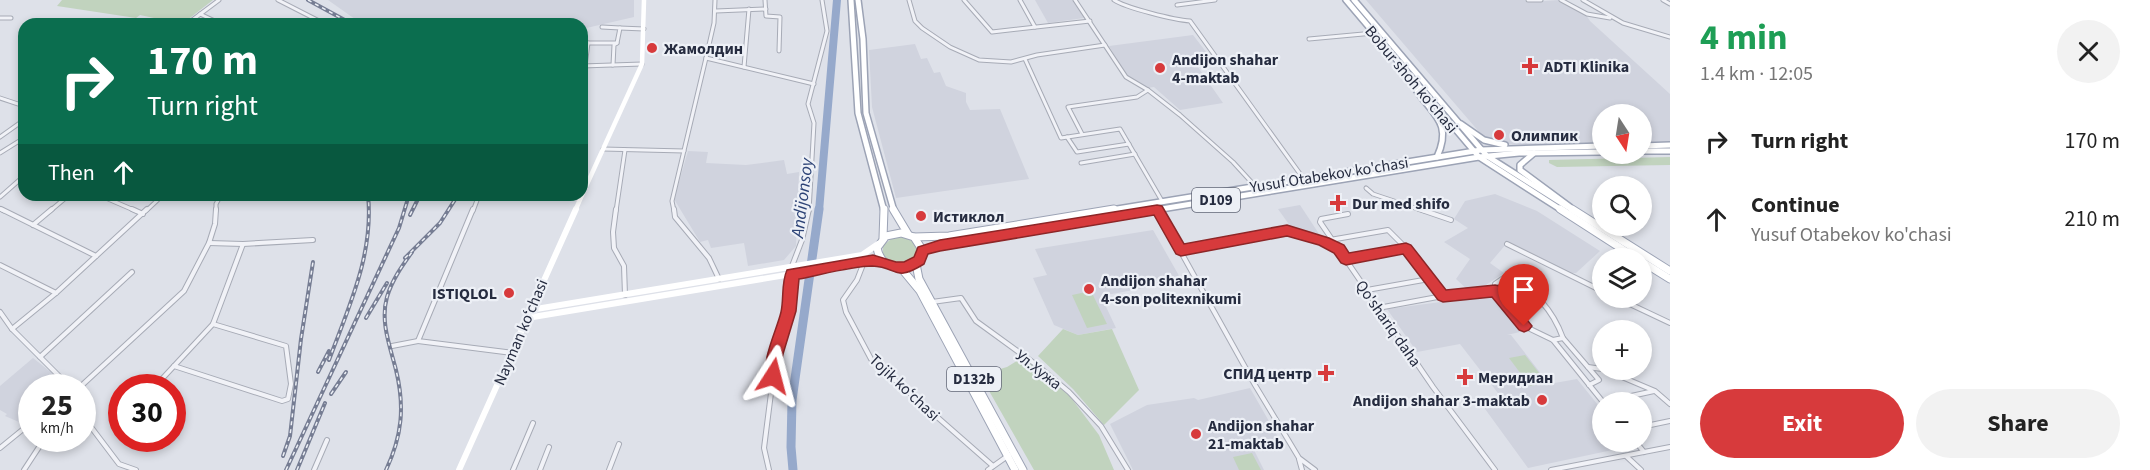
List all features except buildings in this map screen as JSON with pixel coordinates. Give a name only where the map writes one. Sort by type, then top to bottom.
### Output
[{"type":"main road","name":"Nayman koʻchasi","points":[[588,182],[642,64],[644,0]]},
{"type":"main road","points":[[850,0],[855,42],[855,90],[858,113],[884,210],[885,224],[878,253],[883,262],[891,267],[902,268],[916,264],[922,251],[892,208],[867,113],[863,39],[858,0]]},
{"type":"main road","name":"Bobur shoh ko'chasi","points":[[1346,0],[1473,151]]},
{"type":"main road","name":"Bobur shoh ko'chasi","points":[[1354,0],[1455,120],[1480,154],[1530,192],[1620,248]]},
{"type":"main road","points":[[1416,85],[1415,89],[1440,120],[1445,133],[1446,141],[1437,157]]},
{"type":"main road","points":[[1455,120],[1484,140],[1496,144],[1592,145]]},
{"type":"main road","points":[[1652,146],[1670,145]]},
{"type":"main road","name":"Yusuf Otabekov ko'chasi","points":[[922,251],[952,243],[1480,154],[1592,146]]},
{"type":"main road","name":"Yusuf Otabekov ko'chasi","points":[[911,236],[949,236],[1473,151],[1487,156],[1592,152]]},
{"type":"main road","points":[[1652,151],[1670,151]]},
{"type":"main road","points":[[1534,153],[1520,165],[1520,170],[1530,179],[1563,199],[1574,212]]},
{"type":"main road","points":[[1487,156],[1670,271]]},
{"type":"main road","name":"Nayman koʻchasi","points":[[459,470],[513,354],[530,310],[579,201]]},
{"type":"main road","name":"D109","points":[[881,241],[894,233],[911,236]]},
{"type":"main road","points":[[826,265],[868,253],[881,241]]},
{"type":"main road","points":[[527,318],[826,265],[864,261],[883,262]]},
{"type":"main road","name":"D132b","points":[[916,264],[919,279],[933,302],[944,332]]},
{"type":"main road","name":"D132b","points":[[902,268],[920,291],[1011,454],[1023,470]]},
{"type":"main road","points":[[1652,268],[1670,279]]},
{"type":"main road","points":[[530,310],[719,279],[792,271]]},
{"type":"main road","name":"D132b","points":[[1011,454],[1015,470]]},
{"type":"street","points":[[195,18],[219,0]]},
{"type":"street","points":[[278,0],[313,18]]},
{"type":"street","points":[[715,0],[716,11],[706,58],[672,201],[675,217],[708,258],[719,279]]},
{"type":"street","points":[[765,0],[766,16],[780,17],[779,51]]},
{"type":"street","points":[[769,470],[764,448],[776,354],[789,311],[792,271],[802,240],[808,209],[814,123],[808,104],[827,31],[822,0]]},
{"type":"street","points":[[909,0],[918,24],[966,55],[979,60],[1000,62],[1106,45]]},
{"type":"street","points":[[1020,0],[1035,27]]},
{"type":"street","points":[[1076,0],[1126,77],[1148,90],[1180,115],[1224,154],[1255,186]]},
{"type":"street","points":[[1114,0],[1124,6],[1141,9],[1165,19],[1190,21],[1303,178]]},
{"type":"street","points":[[1177,5],[1215,0]]},
{"type":"street","points":[[1528,0],[1541,0]]},
{"type":"street","points":[[1561,0],[1587,14],[1614,18],[1670,37]]},
{"type":"street","points":[[1583,0],[1614,18]]},
{"type":"street","points":[[1663,0],[1670,4]]},
{"type":"street","points":[[965,1],[992,32],[1090,21]]},
{"type":"street","points":[[963,11],[965,1]]},
{"type":"street","points":[[744,67],[749,9]]},
{"type":"street","points":[[716,11],[766,9]]},
{"type":"street","points":[[200,14],[208,18]]},
{"type":"street","points":[[0,18],[11,18]]},
{"type":"street","points":[[602,27],[644,28]]},
{"type":"street","points":[[613,65],[614,45],[617,43],[620,28]]},
{"type":"street","points":[[1309,39],[1374,33]]},
{"type":"street","points":[[588,43],[617,43]]},
{"type":"street","points":[[706,58],[814,84]]},
{"type":"street","points":[[1025,59],[1036,77],[1061,138],[1120,129],[1162,201]]},
{"type":"street","points":[[588,66],[642,64]]},
{"type":"street","points":[[1082,134],[1068,107],[1137,98],[1148,90]]},
{"type":"street","points":[[0,98],[18,104]]},
{"type":"street","points":[[0,137],[18,124]]},
{"type":"street","points":[[1067,137],[1077,152],[1129,144]]},
{"type":"street","points":[[0,153],[18,142]]},
{"type":"street","points":[[603,149],[684,151]]},
{"type":"street","points":[[625,150],[613,232],[614,248],[624,266],[625,294]]},
{"type":"street","points":[[1081,163],[1135,154]]},
{"type":"street","points":[[0,197],[18,181]]},
{"type":"street","points":[[1366,188],[1373,194],[1451,220]]},
{"type":"street","points":[[33,225],[62,201]]},
{"type":"street","points":[[113,201],[142,214]]},
{"type":"street","points":[[12,329],[56,293],[157,201]]},
{"type":"street","points":[[94,374],[184,291],[209,243],[215,224],[218,201]]},
{"type":"street","points":[[418,341],[477,201]]},
{"type":"street","points":[[1153,202],[1255,385],[1299,458],[1302,470]]},
{"type":"street","points":[[0,209],[97,256]]},
{"type":"street","points":[[1332,239],[1320,220],[1348,214]]},
{"type":"street","points":[[1181,250],[1287,230],[1339,249]]},
{"type":"street","points":[[1324,242],[1388,230],[1406,248],[1443,296]]},
{"type":"street","name":"Qo'shariq daha","points":[[1332,239],[1378,308],[1495,470]]},
{"type":"street","points":[[209,243],[243,244],[313,240]]},
{"type":"street","points":[[167,374],[213,324],[243,244]]},
{"type":"street","points":[[1507,244],[1592,286]]},
{"type":"street","points":[[1346,260],[1406,248]]},
{"type":"street","name":"Tojik koʻchasi","points":[[864,261],[857,280],[843,300],[846,312],[871,359],[993,466]]},
{"type":"street","points":[[0,265],[56,293]]},
{"type":"street","points":[[40,357],[132,272]]},
{"type":"street","points":[[1589,385],[1599,380],[1563,338],[1554,315],[1531,290],[1508,275],[1495,285],[1495,290],[1524,326],[1552,340],[1589,385],[1595,392]]},
{"type":"street","points":[[1367,290],[1429,279]]},
{"type":"street","points":[[1378,308],[1443,296],[1495,290]]},
{"type":"street","name":"Ул.Хужа","points":[[933,302],[961,298],[976,321],[1038,366],[1069,392],[1101,426],[1128,470]]},
{"type":"street","points":[[1639,308],[1670,323]]},
{"type":"street","points":[[0,312],[12,329],[57,374]]},
{"type":"street","points":[[174,366],[282,401],[288,399],[291,384],[286,346],[213,324]]},
{"type":"street","points":[[1552,340],[1563,338]]},
{"type":"street","points":[[392,346],[418,341],[513,354]]},
{"type":"street","points":[[1588,367],[1592,368]]},
{"type":"street","points":[[1628,380],[1655,391],[1670,404]]},
{"type":"street","points":[[1650,392],[1655,391]]},
{"type":"street","points":[[1652,425],[1670,421]]},
{"type":"street","points":[[513,470],[533,423]]},
{"type":"street","points":[[0,448],[18,433]]},
{"type":"street","points":[[96,434],[119,464],[136,470]]},
{"type":"street","points":[[314,470],[327,440]]},
{"type":"street","points":[[609,470],[619,444]]},
{"type":"street","points":[[540,470],[549,447]]},
{"type":"street","points":[[1652,450],[1670,447]]},
{"type":"street","points":[[24,470],[36,452]]},
{"type":"street","points":[[1551,470],[1644,452]]},
{"type":"street","points":[[988,470],[1011,454]]},
{"type":"street","points":[[1625,456],[1641,470]]},
{"type":"street","points":[[1299,458],[1316,470]]},
{"type":"shaded area","points":[[328,0],[634,0],[634,17],[588,28],[588,18],[354,18]]},
{"type":"shaded area","points":[[1035,0],[1072,0],[1084,18],[1048,23]]},
{"type":"shaded area","name":"ADTI Klinika","points":[[1366,0],[1524,0],[1532,2],[1559,0],[1586,15],[1670,94],[1670,143],[1652,143],[1652,104],[1592,104],[1592,144],[1545,146],[1500,144],[1486,140]]},
{"type":"shaded area","name":"Andijon shahar 4-maktab","points":[[1193,35],[1210,57],[1193,60],[1223,103],[1180,110],[1154,87],[1147,88],[1127,76],[1109,46]]},
{"type":"shaded area","points":[[915,44],[921,59],[927,58],[934,73],[940,72],[946,86],[966,93],[966,102],[970,110],[1000,109],[1029,179],[896,198],[872,107],[869,50]]},
{"type":"shaded area","points":[[688,151],[708,152],[706,163],[746,165],[784,160],[787,174],[799,172],[796,246],[784,260],[748,266],[744,243],[711,248],[708,240],[700,242],[674,199]]},
{"type":"shaded area","points":[[1495,194],[1537,211],[1595,248],[1592,248],[1592,258],[1576,273],[1571,273],[1507,243],[1490,263],[1504,273],[1477,291],[1469,291],[1456,279],[1470,259],[1444,242],[1468,228],[1454,219],[1465,201]]},
{"type":"shaded area","points":[[1300,205],[1321,237],[1293,230],[1278,209]]},
{"type":"shaded area","name":"Andijon shahar 4-son politexnikumi","points":[[1153,230],[1182,281],[1101,296],[1116,328],[1078,335],[1054,325],[1033,278],[1047,275],[1035,249]]},
{"type":"shaded area","name":"Andijon shahar 3-maktab","points":[[1495,295],[1524,331],[1507,335],[1511,335],[1549,384],[1577,379],[1592,398],[1592,452],[1603,452],[1528,468],[1480,402],[1501,397],[1460,344],[1417,352],[1387,309]]},
{"type":"shaded area","points":[[33,358],[53,374],[18,374],[18,422],[5,416],[7,414],[0,410],[0,386]]},
{"type":"shaded area","name":"Andijon shahar 21-maktab","points":[[1250,388],[1282,444],[1254,450],[1264,470],[1133,470],[1110,424],[1147,405],[1194,398],[1198,400]]},
{"type":"green space","points":[[62,0],[213,0],[190,18],[154,18],[140,15],[136,18],[57,6]]},
{"type":"green space","points":[[1652,157],[1670,157],[1670,165],[1557,167],[1549,163],[1549,160],[1592,159],[1592,164],[1652,164]]},
{"type":"green space","points":[[903,237],[914,242],[919,250],[917,259],[909,265],[890,264],[883,256],[883,246],[891,239]]},
{"type":"green space","points":[[1091,291],[1107,324],[1087,328],[1072,295]]},
{"type":"green space","points":[[1063,329],[1078,335],[1112,329],[1139,390],[1104,425],[1073,389],[1038,356]]},
{"type":"green space","points":[[1525,355],[1547,383],[1530,386],[1509,358]]},
{"type":"green space","points":[[1023,357],[1069,395],[1099,435],[1114,470],[1034,470],[980,375],[1007,367]]},
{"type":"green space","points":[[1252,453],[1261,470],[1239,470],[1233,457]]},
{"type":"waterway","name":"Andijonsoy","points":[[819,211],[837,0]]},
{"type":"waterway","name":"Andijonsoy","points":[[793,470],[792,400],[819,209]]},
{"type":"railway","points":[[308,0],[341,18]]},
{"type":"railway","points":[[329,360],[352,300],[364,259],[369,217],[368,201]]},
{"type":"railway","points":[[286,470],[399,228],[407,201]]},
{"type":"railway","points":[[410,215],[417,201]]},
{"type":"railway","points":[[405,258],[440,223],[454,201]]},
{"type":"railway","points":[[386,470],[399,433],[401,409],[399,384],[385,325],[385,306],[392,285],[412,252]]},
{"type":"railway","points":[[283,456],[290,436],[301,339],[313,262]]},
{"type":"railway","points":[[366,318],[387,283]]},
{"type":"railway","points":[[318,372],[329,351]]},
{"type":"railway","points":[[331,394],[346,372]]},
{"type":"railway","points":[[297,470],[325,403]]},
{"type":"place","name":"Жамолдин","points":[[652,48]]},
{"type":"place","name":"ADTI Klinika","points":[[1530,66]]},
{"type":"place","name":"Andijon shahar 4-maktab","points":[[1160,68]]},
{"type":"place","name":"Олимпик","points":[[1499,135]]},
{"type":"place","name":"Dur med shifo","points":[[1338,203]]},
{"type":"place","name":"Истиклол","points":[[921,216]]},
{"type":"place","name":"Andijon shahar 4-son politexnikumi","points":[[1089,289]]},
{"type":"place","name":"ISTIQLOL","points":[[509,293]]},
{"type":"place","name":"СПИД центр","points":[[1326,373]]},
{"type":"place","name":"Меридиан","points":[[1465,377]]},
{"type":"place","name":"Andijon shahar 3-maktab","points":[[1542,400]]},
{"type":"place","name":"Andijon shahar 21-maktab","points":[[1196,434]]},
{"type":"route","points":[[773,376],[776,354],[789,311],[792,274],[873,260],[896,268],[907,268],[920,260],[922,251],[940,245],[1157,210],[1181,250],[1287,230],[1339,249],[1346,260],[1406,248],[1443,296],[1495,290],[1524,326]]}]
